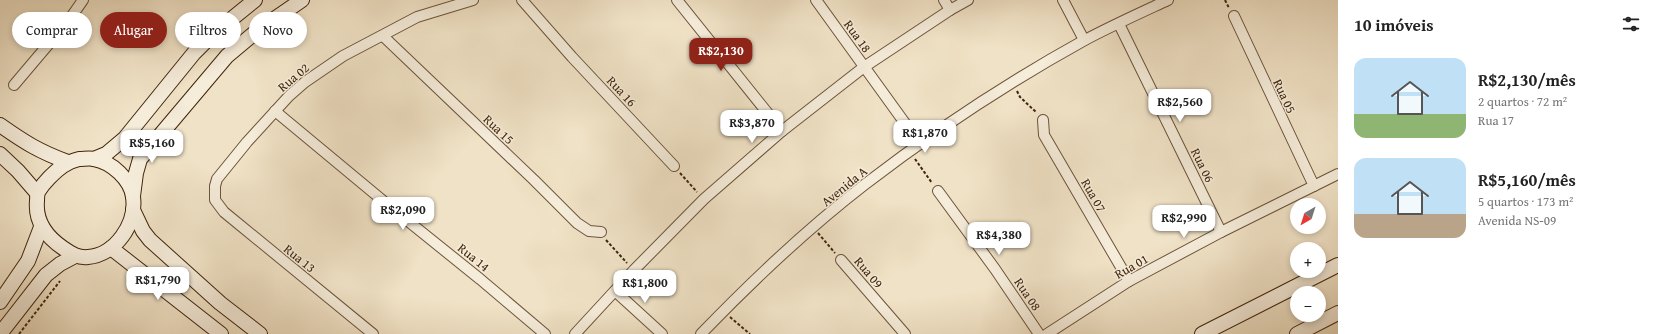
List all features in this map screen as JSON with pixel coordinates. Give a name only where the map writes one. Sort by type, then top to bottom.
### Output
[{"type":"main road","points":[[255,0],[213,34],[194,53],[125,138],[106,154],[94,158],[79,159],[68,162],[58,168],[37,193],[36,207],[41,227],[56,244],[75,256],[90,257],[111,248],[126,230],[132,210],[136,173],[140,159],[227,56],[257,31],[302,0]]},
{"type":"main road","points":[[0,125],[26,144],[68,162]]},
{"type":"main road","points":[[0,154],[18,171],[37,193]]},
{"type":"main road","points":[[94,158],[110,165],[120,173],[125,178],[133,196]]},
{"type":"main road","points":[[132,210],[143,231],[150,240],[220,303],[260,334]]},
{"type":"main road","points":[[0,302],[28,261],[41,227]]},
{"type":"main road","points":[[111,248],[221,334]]},
{"type":"main road","points":[[0,334],[46,275],[60,264],[75,256]]},
{"type":"main road","points":[[1202,334],[1338,264]]},
{"type":"main road","points":[[1297,334],[1338,313]]},
{"type":"street","points":[[14,85],[69,20],[82,0]]},
{"type":"street","name":"Rua 02","points":[[215,200],[214,186],[220,174],[275,111],[305,82],[343,56],[417,17],[473,0]]},
{"type":"street","name":"Rua 16","points":[[522,0],[572,57],[674,166]]},
{"type":"street","points":[[677,0],[782,131]]},
{"type":"street","name":"Rua 18","points":[[816,0],[920,144]]},
{"type":"street","points":[[944,0],[950,10]]},
{"type":"street","points":[[575,334],[634,270],[704,199],[782,131],[864,67],[950,10],[968,0]]},
{"type":"street","points":[[1063,0],[1084,40]]},
{"type":"street","name":"Avenida A","points":[[701,334],[742,292],[813,228],[863,185],[920,144],[1013,83],[1084,40],[1168,0]]},
{"type":"street","name":"Rua 05","points":[[1234,16],[1314,186]]},
{"type":"street","name":"Rua 06","points":[[1119,24],[1221,232]]},
{"type":"street","name":"Rua 15","points":[[383,36],[577,223],[589,231],[601,232]]},
{"type":"street","name":"Rua 14","points":[[275,111],[545,334]]},
{"type":"street","name":"Rua 07","points":[[1043,120],[1044,135],[1129,281]]},
{"type":"street","name":"Rua 01","points":[[1048,334],[1129,281],[1221,232],[1338,174]]},
{"type":"street","name":"Rua 08","points":[[938,191],[995,269],[1039,334]]},
{"type":"street","name":"Rua 13","points":[[215,200],[219,207],[235,222],[373,334]]},
{"type":"street","name":"Rua 09","points":[[841,260],[905,334]]},
{"type":"street","points":[[614,291],[662,334]]},
{"type":"path","points":[[1013,83],[1020,97],[1037,112],[1043,120]]},
{"type":"path","points":[[910,152],[938,191]]},
{"type":"path","points":[[674,166],[704,199]]},
{"type":"path","name":"Rua 09","points":[[813,228],[841,260]]},
{"type":"path","points":[[601,232],[610,246],[634,270]]},
{"type":"path","points":[[19,334],[60,281]]},
{"type":"path","points":[[724,311],[750,334]]}]
